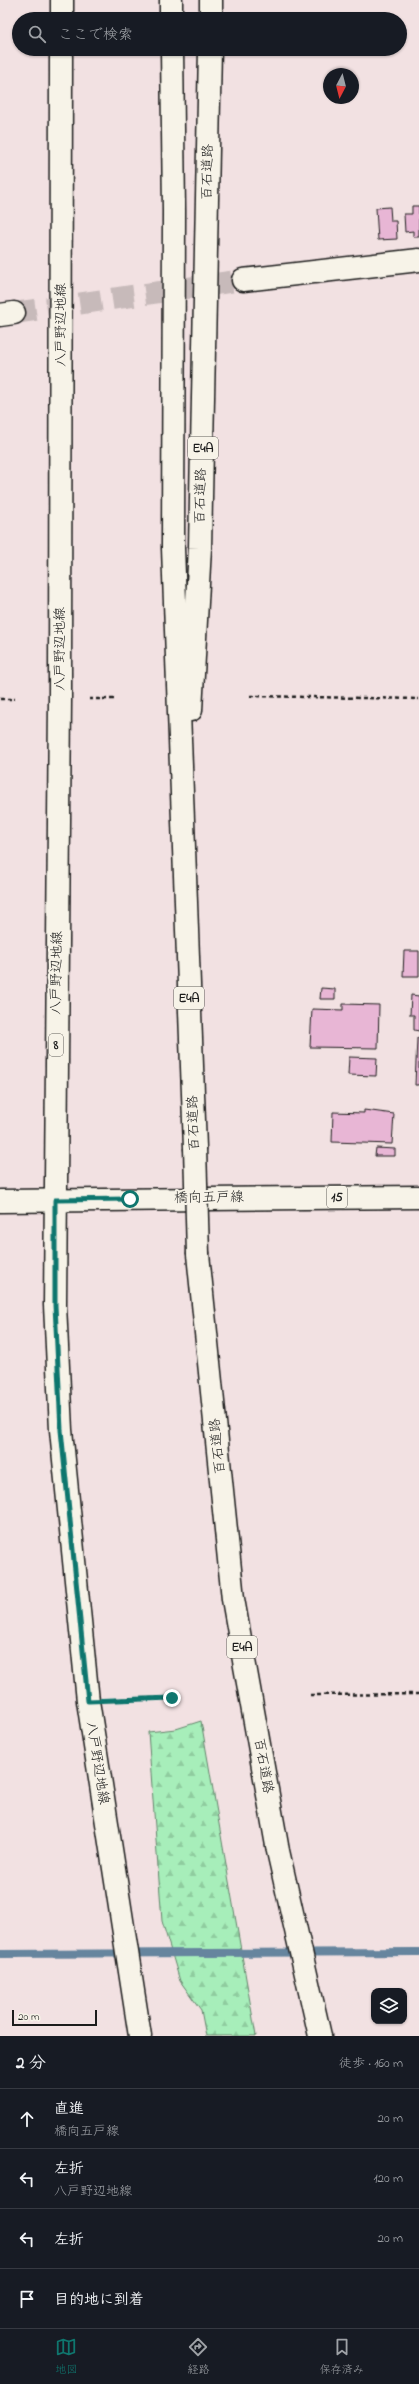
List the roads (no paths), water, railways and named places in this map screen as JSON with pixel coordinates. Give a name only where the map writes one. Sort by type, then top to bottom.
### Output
[{"type":"main road","points":[[62,0],[62,12]]},
{"type":"main road","points":[[171,0],[171,12]]},
{"type":"main road","points":[[211,0],[211,12]]},
{"type":"main road","name":"八戸野辺地線","points":[[62,56],[60,700],[55,1305],[61,1430],[88,1701],[140,2036]]},
{"type":"main road","name":"百石道路","points":[[172,56],[174,211],[173,548],[198,1254],[234,1599],[278,1851],[320,2036]]},
{"type":"main road","name":"百石道路","points":[[184,847],[200,548],[210,56]]},
{"type":"main road","points":[[243,280],[419,260]]},
{"type":"main road","name":"橋向五戸線","points":[[0,1201],[419,1197]]},
{"type":"waterway","points":[[0,1954],[419,1952]]},
{"type":"tunnel","points":[[14,313],[243,280]]}]
